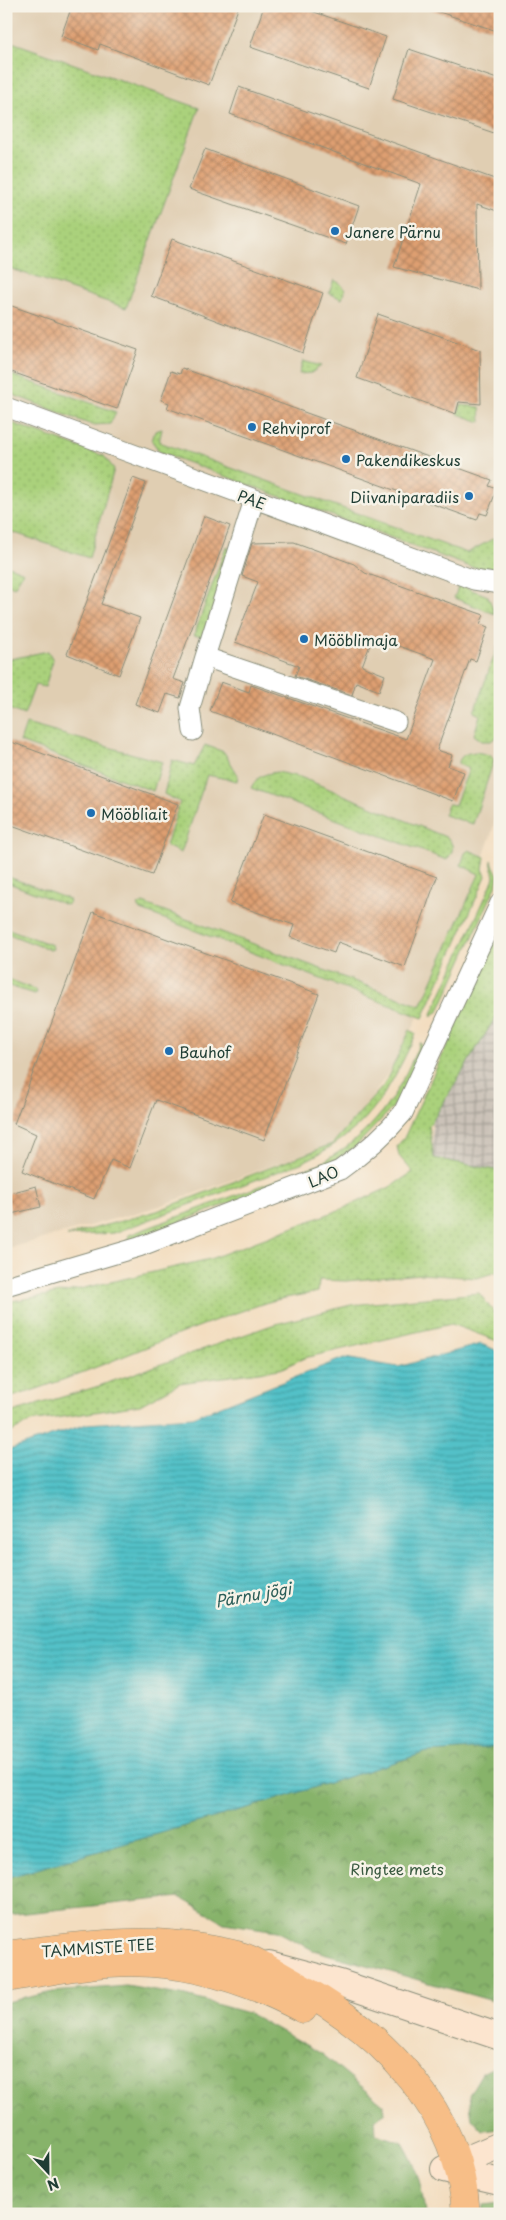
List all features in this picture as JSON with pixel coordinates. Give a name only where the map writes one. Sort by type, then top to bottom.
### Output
[{"type":"main road","name":"TAMMISTE TEE","points":[[6,1955],[125,1942],[162,1943],[201,1948],[248,1959],[313,1994],[358,2025],[399,2063],[433,2109],[454,2168]]},
{"type":"main road","points":[[248,1959],[340,1983],[500,2037]]},
{"type":"main road","name":"TAMMISTE TEE","points":[[6,1978],[108,1963],[154,1962],[198,1968],[235,1979],[279,1996],[321,2019],[354,2041],[395,2080],[454,2168]]},
{"type":"main road","points":[[454,2168],[500,2145]]},
{"type":"main road","points":[[454,2168],[500,2182]]},
{"type":"main road","points":[[451,2214],[454,2168]]},
{"type":"main road","points":[[454,2168],[466,2214]]},
{"type":"street","name":"PAE","points":[[6,407],[474,580],[500,584]]},
{"type":"street","points":[[193,731],[190,708],[254,500]]},
{"type":"street","points":[[205,657],[396,722]]},
{"type":"street","name":"LAO","points":[[6,1286],[139,1247],[322,1178],[340,1170],[364,1153],[385,1135],[403,1113],[500,903]]},
{"type":"shaded area","points":[[6,6],[500,6],[500,800],[492,832],[460,924],[403,1050],[363,1111],[329,1145],[157,1207],[6,1249]]},
{"type":"shaded area","points":[[500,1000],[500,1171],[434,1158],[431,1116]]},
{"type":"green space","points":[[6,40],[199,108],[126,308],[6,267]]},
{"type":"green space","points":[[334,280],[341,284],[345,290],[342,299],[329,293]]},
{"type":"green space","points":[[303,361],[321,366],[311,373],[299,374]]},
{"type":"green space","points":[[6,373],[116,412],[110,424],[92,425],[6,392]]},
{"type":"green space","points":[[461,405],[480,407],[481,422],[458,414]]},
{"type":"green space","points":[[6,421],[104,456],[114,469],[89,558],[6,530]]},
{"type":"green space","points":[[162,429],[159,442],[467,553],[500,535],[500,570],[471,567],[160,452],[152,441],[155,431]]},
{"type":"green space","points":[[226,547],[233,550],[203,637],[194,635]]},
{"type":"green space","points":[[6,565],[24,572],[14,587],[6,583]]},
{"type":"green space","points":[[459,585],[488,596],[495,614],[454,598]]},
{"type":"green space","points":[[500,640],[500,734],[491,741],[482,741],[474,735],[480,715],[474,712]]},
{"type":"green space","points":[[48,651],[53,660],[45,687],[35,685],[24,715],[6,708],[6,660]]},
{"type":"green space","points":[[26,724],[162,762],[153,791],[20,742]]},
{"type":"green space","points":[[205,745],[224,752],[238,775],[237,781],[207,775],[181,853],[166,846],[180,802],[164,794],[172,760],[194,766]]},
{"type":"green space","points":[[476,752],[490,755],[494,760],[473,824],[444,815],[448,804],[455,805],[469,769],[458,764],[459,761],[465,755]]},
{"type":"green space","points":[[277,772],[300,777],[448,838],[452,844],[451,854],[447,860],[251,788],[261,776]]},
{"type":"green space","points":[[469,850],[485,857],[483,869],[486,876],[423,1018],[141,910],[138,906],[143,903],[421,1006],[479,874],[461,865],[465,853]]},
{"type":"green space","points":[[491,860],[498,875],[496,886],[439,1011],[431,1016],[491,885],[494,877]]},
{"type":"green space","points":[[6,876],[68,899],[69,903],[66,905],[6,882]]},
{"type":"green space","points":[[6,928],[52,945],[53,949],[50,950],[6,933]]},
{"type":"green space","points":[[500,931],[500,1010],[429,1126],[434,1158],[500,1171],[500,1271],[477,1278],[421,1274],[346,1281],[319,1280],[318,1292],[259,1305],[38,1389],[6,1399],[6,1302],[67,1292],[210,1259],[344,1208],[390,1187],[413,1172],[399,1156],[397,1146],[404,1138]]},
{"type":"green space","points":[[6,978],[36,990],[37,993],[34,994],[6,985]]},
{"type":"green space","points":[[410,1030],[416,1034],[384,1095],[359,1125],[324,1151],[301,1163],[114,1233],[67,1236],[157,1211],[332,1144],[384,1085]]},
{"type":"green space","points":[[420,1042],[423,1049],[397,1103],[355,1147],[327,1165],[127,1242],[129,1235],[319,1164],[338,1152],[355,1140],[382,1113],[402,1080]]},
{"type":"green space","points":[[479,1293],[500,1320],[500,1342],[451,1324],[304,1358],[280,1369],[180,1383],[140,1405],[30,1422],[6,1435],[6,1414],[99,1386],[272,1325],[351,1305]]},
{"type":"green space","name":"Ringtee mets","points":[[500,1747],[500,2003],[313,1950],[277,1931],[224,1923],[179,1897],[6,1915],[6,1878],[271,1801],[427,1752]]},
{"type":"green space","points":[[126,1986],[186,1996],[248,2013],[322,2054],[383,2104],[384,2113],[375,2120],[376,2134],[403,2143],[418,2177],[425,2214],[6,2214],[6,2002],[53,1992]]},
{"type":"green space","points":[[500,2064],[500,2129],[483,2131],[472,2119],[469,2095],[482,2073]]},
{"type":"green space","points":[[500,2203],[500,2214],[482,2214],[483,2205]]},
{"type":"water","name":"Pärnu jõgi","points":[[481,1344],[500,1352],[500,1747],[427,1752],[271,1801],[6,1878],[6,1451],[87,1424],[193,1417],[344,1358],[398,1367]]},
{"type":"building","points":[[72,6],[239,6],[209,85],[100,44],[98,50],[61,36]]},
{"type":"building","points":[[264,6],[297,6],[386,37],[369,88],[250,47]]},
{"type":"building","points":[[430,6],[500,6],[500,32],[430,9]]},
{"type":"building","points":[[409,49],[500,80],[500,135],[393,99]]},
{"type":"building","points":[[239,87],[500,181],[500,212],[477,204],[478,290],[394,267],[421,184],[230,114]]},
{"type":"building","points":[[205,149],[359,206],[346,244],[189,189]]},
{"type":"building","points":[[172,239],[323,293],[303,353],[151,296]]},
{"type":"building","points":[[6,304],[138,350],[117,409],[6,370]]},
{"type":"building","points":[[378,314],[480,350],[481,404],[459,402],[456,414],[357,378]]},
{"type":"building","points":[[182,368],[492,480],[489,486],[497,489],[487,515],[480,513],[477,520],[167,408],[169,403],[161,400],[171,371],[180,374]]},
{"type":"building","points":[[133,478],[146,483],[101,604],[140,618],[119,675],[67,654]]},
{"type":"building","points":[[204,516],[230,526],[173,679],[185,683],[180,698],[167,694],[160,713],[135,704]]},
{"type":"building","name":"Mööblimaja","points":[[294,542],[354,564],[365,573],[484,615],[480,624],[488,627],[476,661],[470,659],[437,750],[452,755],[448,766],[464,772],[453,801],[210,711],[221,682],[249,692],[251,685],[406,739],[435,659],[373,637],[362,666],[385,675],[379,691],[356,682],[352,695],[295,676],[299,666],[235,642],[258,582],[242,576],[252,543]]},
{"type":"building","name":"Mööbliait","points":[[6,740],[178,804],[152,875],[6,823]]},
{"type":"building","points":[[264,814],[437,877],[405,967],[338,942],[334,953],[290,937],[294,925],[230,903]]},
{"type":"building","name":"Bauhof","points":[[93,912],[319,994],[264,1140],[156,1100],[130,1168],[111,1160],[94,1199],[22,1171],[36,1134],[14,1124]]},
{"type":"building","points":[[36,1186],[41,1207],[11,1214],[6,1194]]},
{"type":"place","name":"Janere Pärnu","points":[[335,231]]},
{"type":"place","name":"Rehviprof","points":[[252,427]]},
{"type":"place","name":"Pakendikeskus","points":[[346,459]]},
{"type":"place","name":"Diivaniparadiis","points":[[469,496]]},
{"type":"place","name":"Mööblimaja","points":[[304,639]]},
{"type":"place","name":"Mööbliait","points":[[91,813]]},
{"type":"place","name":"Bauhof","points":[[169,1051]]}]
